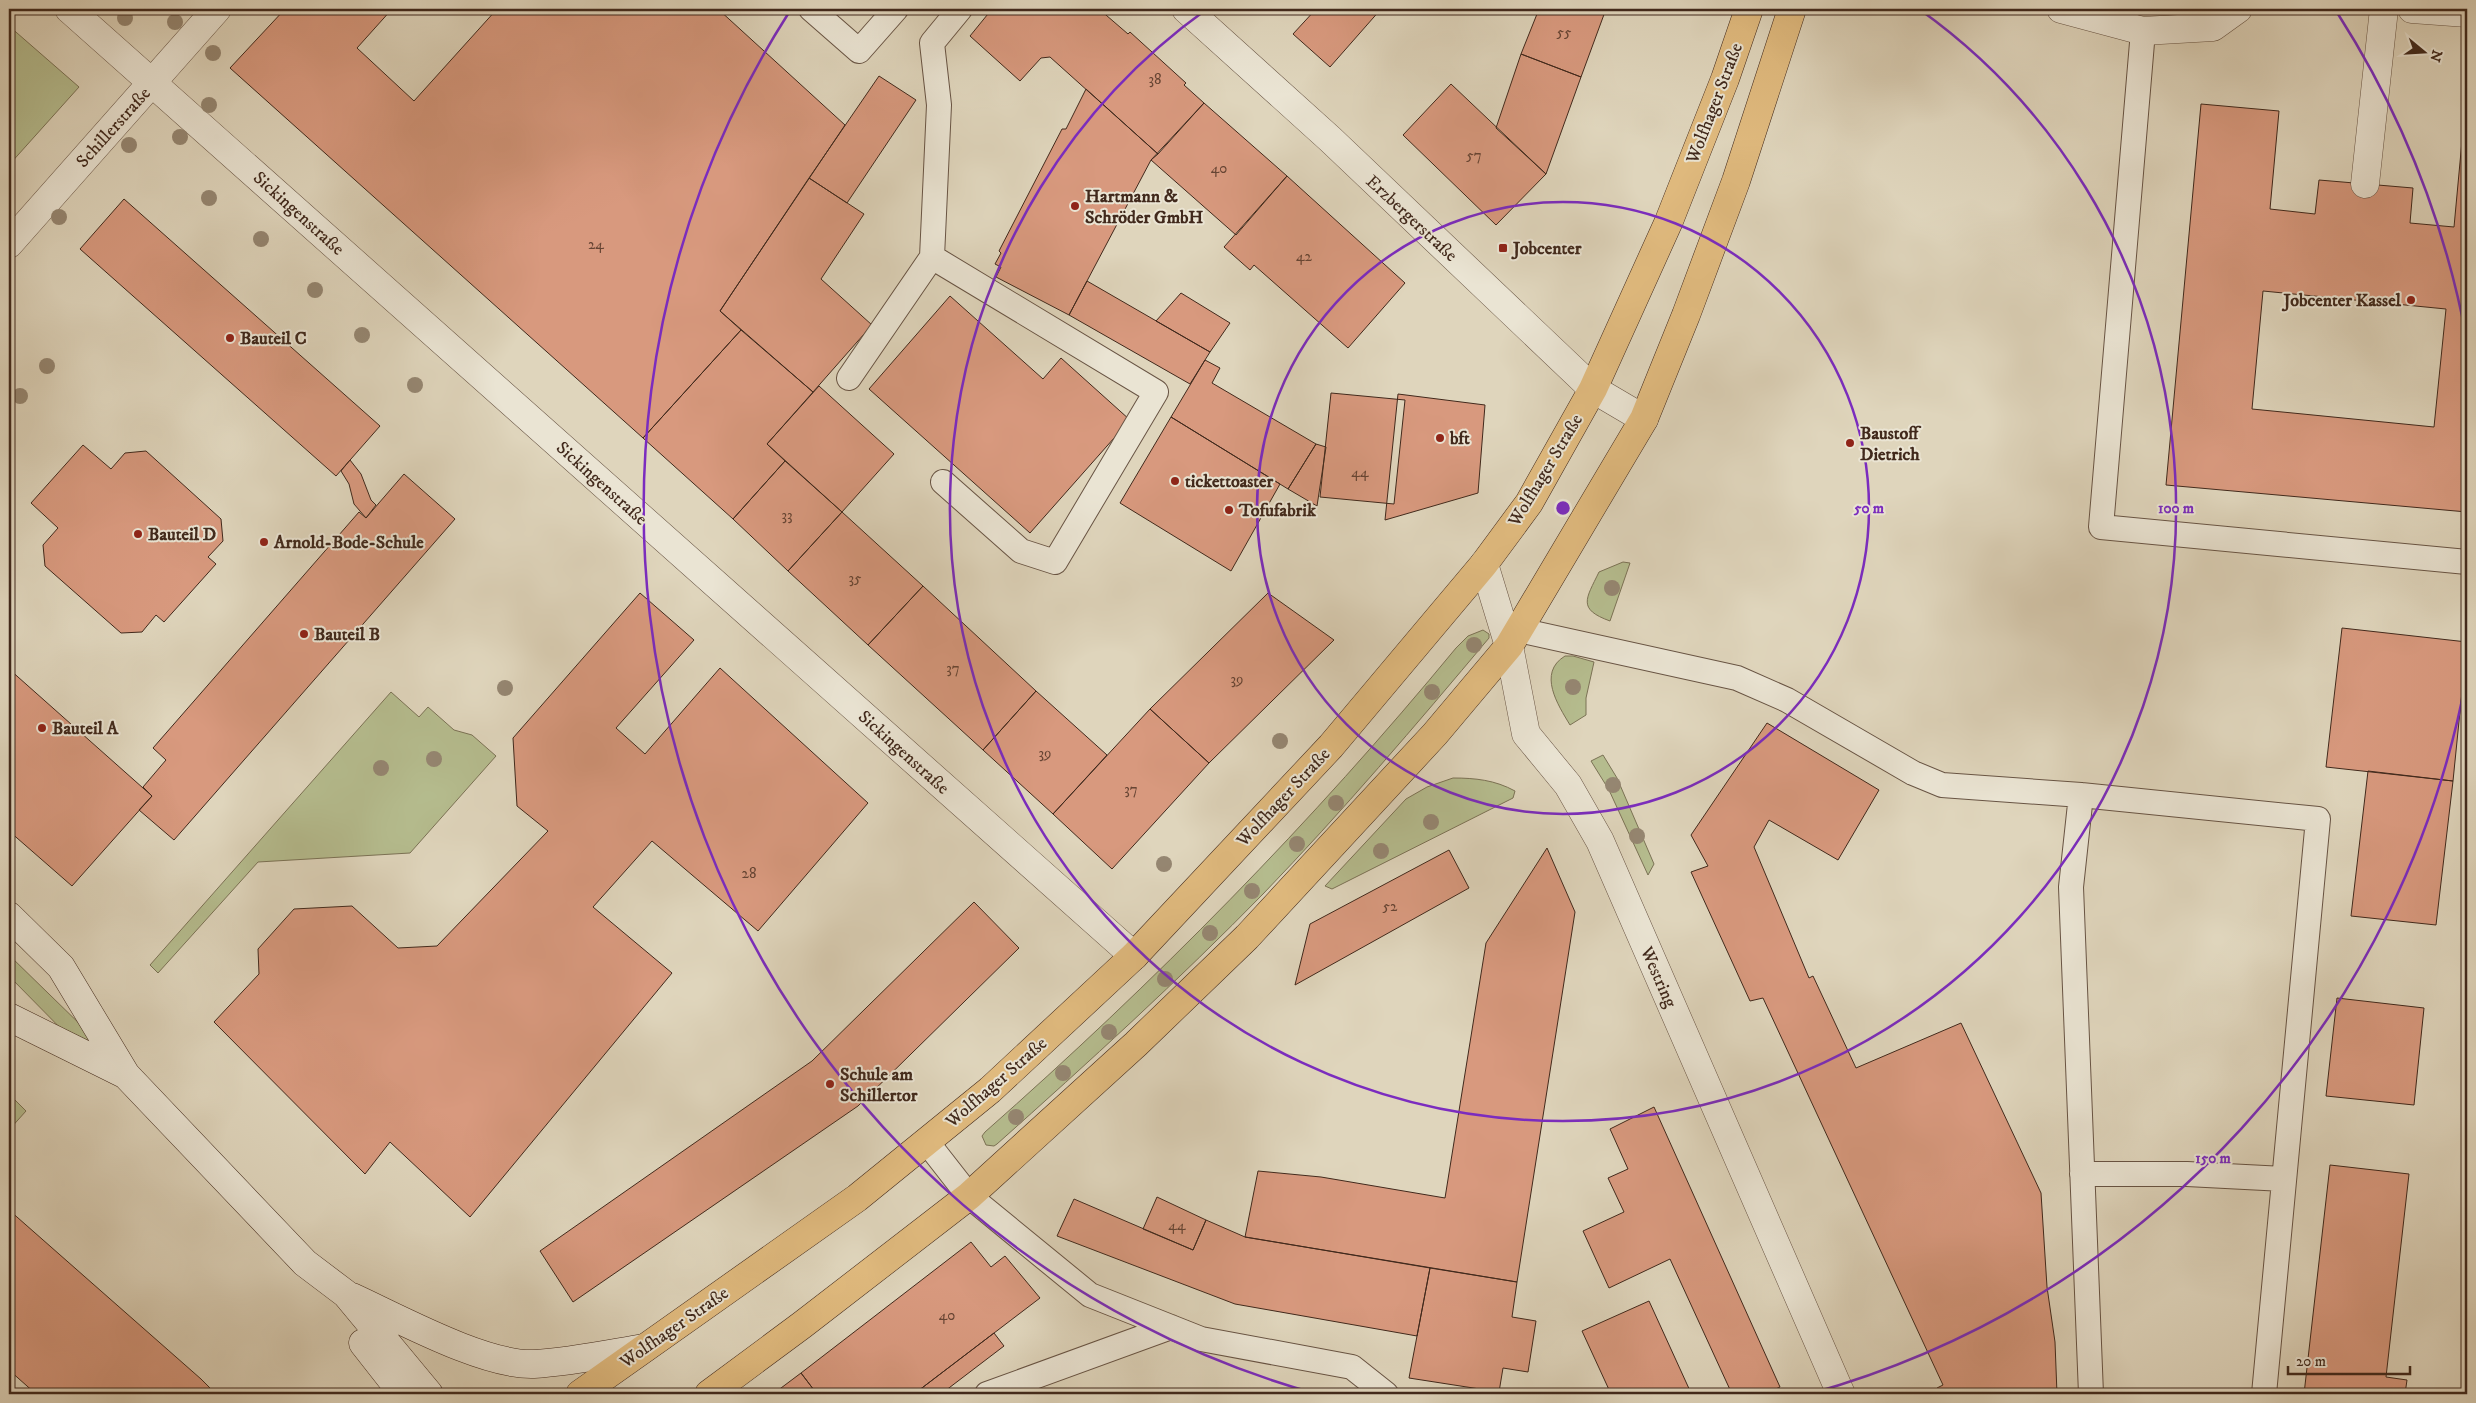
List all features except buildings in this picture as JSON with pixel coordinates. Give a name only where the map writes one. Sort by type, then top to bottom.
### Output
[{"type":"main road","name":"Wolfhager Straße","points":[[580,1394],[856,1198],[990,1090],[1134,956],[1331,746],[1484,564],[1529,502],[1592,389],[1669,221],[1725,79],[1749,9]]},
{"type":"main road","points":[[709,1394],[969,1196],[1136,1044],[1247,937],[1435,734],[1514,638],[1644,419],[1686,315],[1736,181],[1792,9]]},
{"type":"street","name":"Sickingenstraße","points":[[69,9],[1134,956]]},
{"type":"street","name":"Schillerstraße","points":[[9,244],[217,9]]},
{"type":"street","name":"Erzbergerstraße","points":[[1186,9],[1337,146],[1592,389],[1644,419]]},
{"type":"street","points":[[2061,9],[2143,32],[2213,27],[2238,9]]},
{"type":"street","points":[[2365,184],[2384,9]]},
{"type":"street","points":[[2412,9],[2467,13]]},
{"type":"street","name":"Westring","points":[[1484,564],[1514,638],[1526,734],[1568,785],[1600,841],[1842,1394]]},
{"type":"street","points":[[9,916],[61,967],[126,1075],[305,1263],[346,1294],[458,1345],[502,1360],[532,1364],[644,1348]]},
{"type":"street","points":[[9,1017],[126,1075]]},
{"type":"street","points":[[305,1263],[332,1304],[404,1394]]},
{"type":"street","points":[[346,1294],[429,1394]]},
{"type":"lane","points":[[811,9],[859,51],[896,9]]},
{"type":"lane","points":[[849,378],[932,257],[939,105],[932,43],[960,9]]},
{"type":"lane","points":[[2143,32],[2101,527],[2467,562]]},
{"type":"lane","points":[[932,257],[1156,392],[1056,562],[1021,551],[943,482]]},
{"type":"lane","points":[[1514,638],[1738,678],[1787,700],[1913,773],[1942,785],[2081,795],[2318,819],[2264,1394]]},
{"type":"lane","points":[[2081,795],[2071,887],[2091,1394]]},
{"type":"lane","points":[[926,1142],[969,1196],[1090,1295],[1202,1339],[1352,1367],[1386,1394]]},
{"type":"lane","points":[[2082,1174],[2187,1174],[2284,1180]]},
{"type":"lane","points":[[987,1394],[1171,1327]]},
{"type":"green space","points":[[9,26],[79,87],[9,165]]},
{"type":"green space","points":[[1623,562],[1630,563],[1610,621],[1593,612],[1587,602],[1588,596],[1599,572]]},
{"type":"green space","points":[[1483,630],[1489,634],[1489,638],[1350,800],[1264,893],[1166,989],[1066,1082],[997,1144],[994,1146],[986,1145],[982,1136],[985,1132],[1110,1018],[1230,900],[1345,776],[1456,648],[1468,636]]},
{"type":"green space","points":[[1565,656],[1573,656],[1594,662],[1586,698],[1586,715],[1570,725],[1556,699],[1551,680],[1552,671]]},
{"type":"green space","points":[[391,692],[419,717],[428,707],[454,730],[472,735],[496,756],[410,853],[258,862],[158,973],[150,965]]},
{"type":"green space","points":[[1603,755],[1617,778],[1654,864],[1648,875],[1609,790],[1591,761]]},
{"type":"green space","points":[[1453,778],[1485,780],[1515,791],[1513,798],[1332,889],[1325,886],[1406,799],[1427,787]]},
{"type":"green space","points":[[9,955],[89,1033],[91,1043],[79,1047],[9,976]]},
{"type":"green space","points":[[9,1094],[26,1111],[9,1130]]},
{"type":"place","name":"Hartmann & Schröder GmbH","points":[[1075,206]]},
{"type":"place","name":"Jobcenter","points":[[1503,248]]},
{"type":"place","name":"Jobcenter Kassel","points":[[2411,300]]},
{"type":"place","name":"Bauteil C","points":[[230,338]]},
{"type":"place","name":"bft","points":[[1440,438]]},
{"type":"place","name":"Baustoff Dietrich","points":[[1850,443]]},
{"type":"place","name":"tickettoaster","points":[[1175,481]]},
{"type":"place","name":"Tofufabrik","points":[[1229,510]]},
{"type":"place","name":"Bauteil D","points":[[138,534]]},
{"type":"place","name":"Arnold-Bode-Schule","points":[[264,542]]},
{"type":"place","name":"Bauteil B","points":[[304,634]]},
{"type":"place","name":"Bauteil A","points":[[42,728]]},
{"type":"place","name":"Schule am Schillertor","points":[[830,1084]]}]
